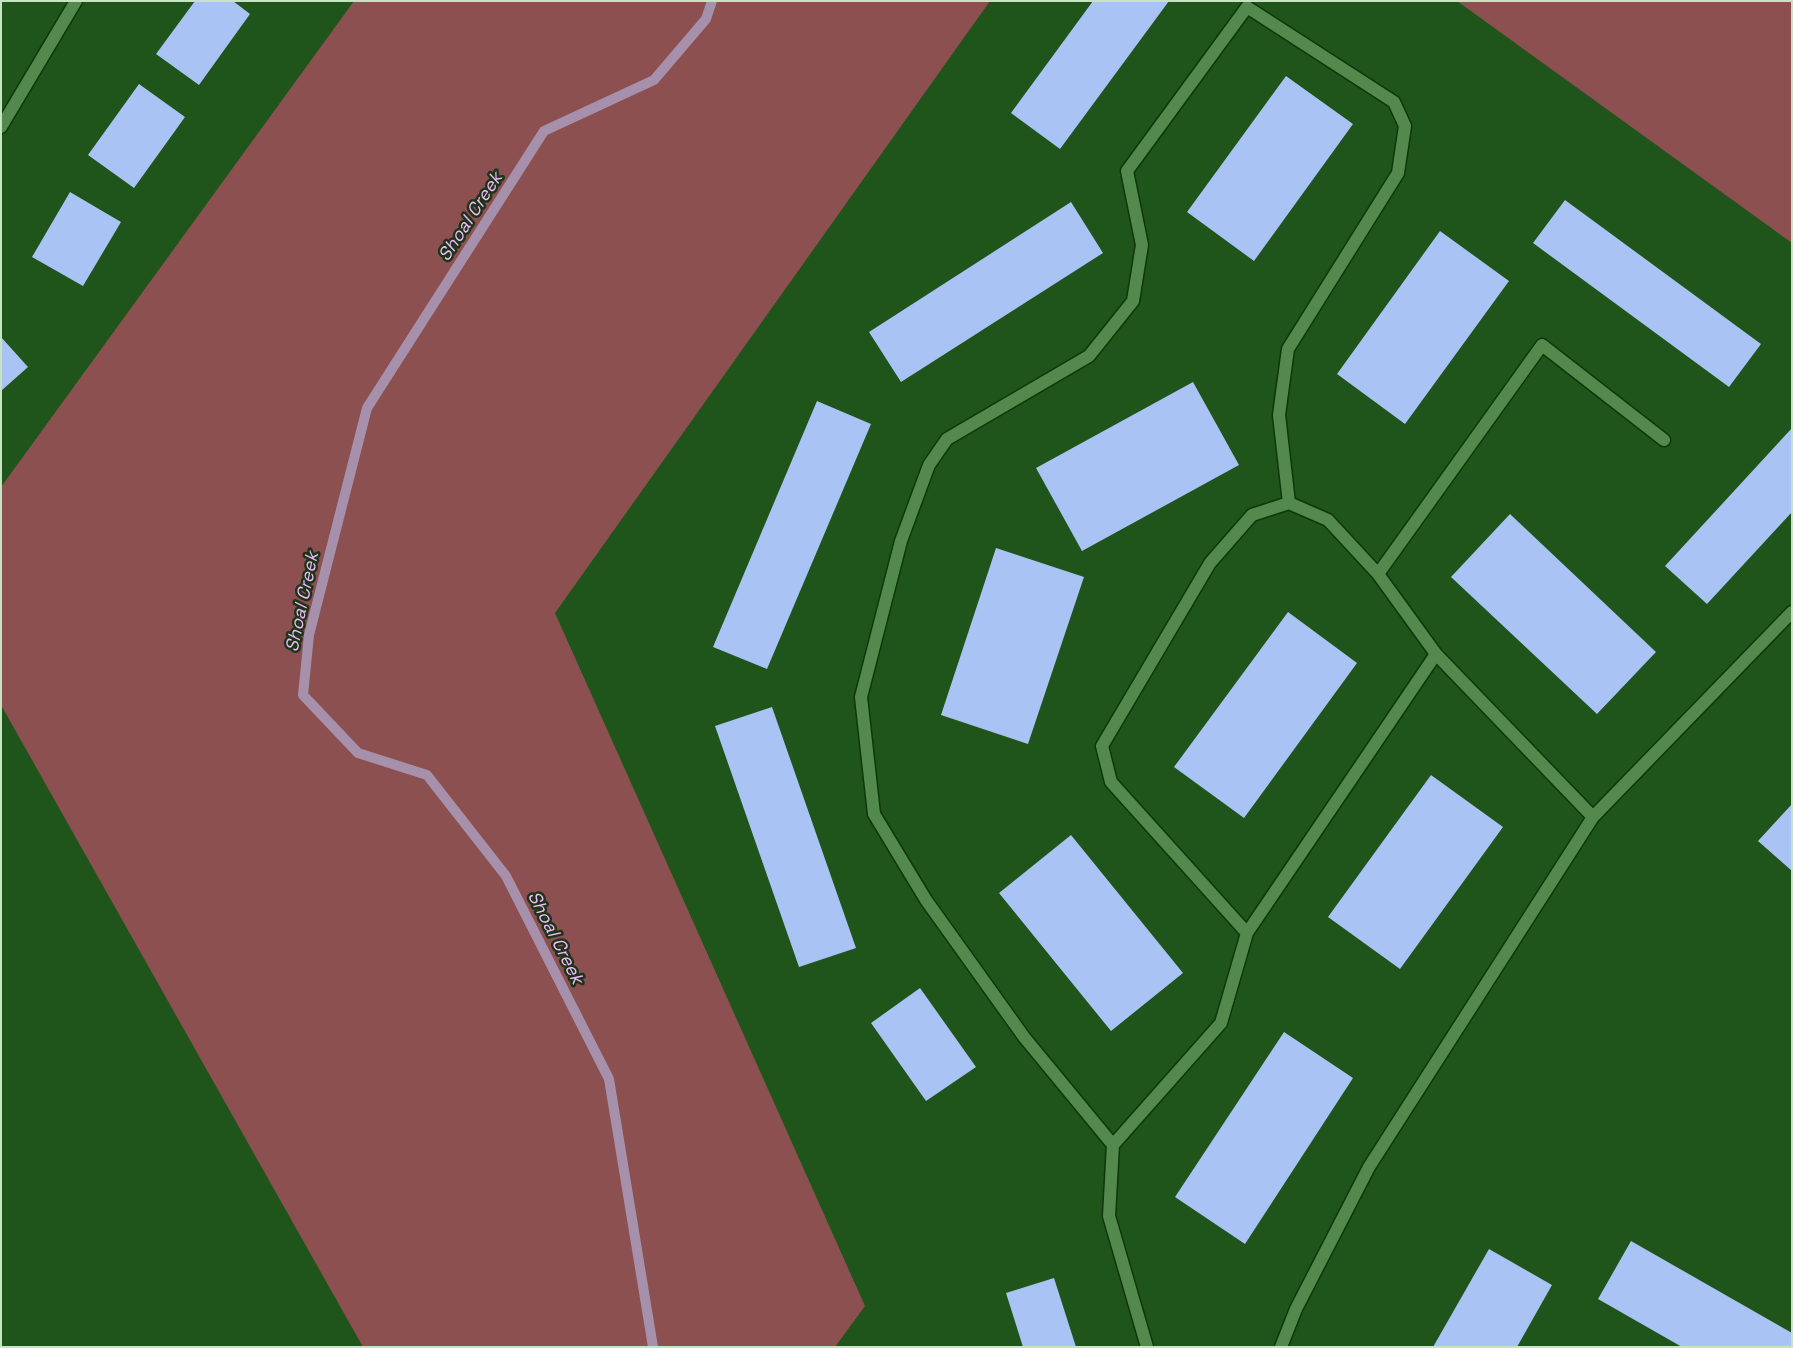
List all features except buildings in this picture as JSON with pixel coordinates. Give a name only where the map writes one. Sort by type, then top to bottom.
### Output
[{"type":"street","points":[[1,127],[76,1]]},
{"type":"street","points":[[1113,1146],[1024,1037],[926,900],[874,814],[860,697],[901,541],[929,465],[947,439],[1089,356],[1133,301],[1142,245],[1128,171],[1247,7],[1394,102],[1405,126],[1398,172],[1288,349],[1279,415],[1289,503]]},
{"type":"street","points":[[1378,574],[1542,345],[1664,440]]},
{"type":"street","points":[[1247,933],[1111,782],[1102,746],[1210,563],[1252,515],[1289,503],[1328,520],[1378,574],[1436,654],[1593,817]]},
{"type":"street","points":[[1281,1347],[1296,1309],[1369,1167],[1593,817],[1792,612]]},
{"type":"street","points":[[1147,1347],[1109,1216],[1113,1146],[1221,1023],[1247,933],[1436,654]]},
{"type":"shaded area","points":[[354,1],[990,1],[555,613],[865,1306],[835,1347],[363,1347],[1,705],[1,487]]},
{"type":"shaded area","points":[[1457,1],[1792,1],[1792,243]]},
{"type":"waterway","name":"Shoal Creek","points":[[653,1347],[609,1079],[506,876],[427,775],[358,753],[303,695],[309,635],[367,408],[544,131],[654,80],[706,19],[712,1]]}]
